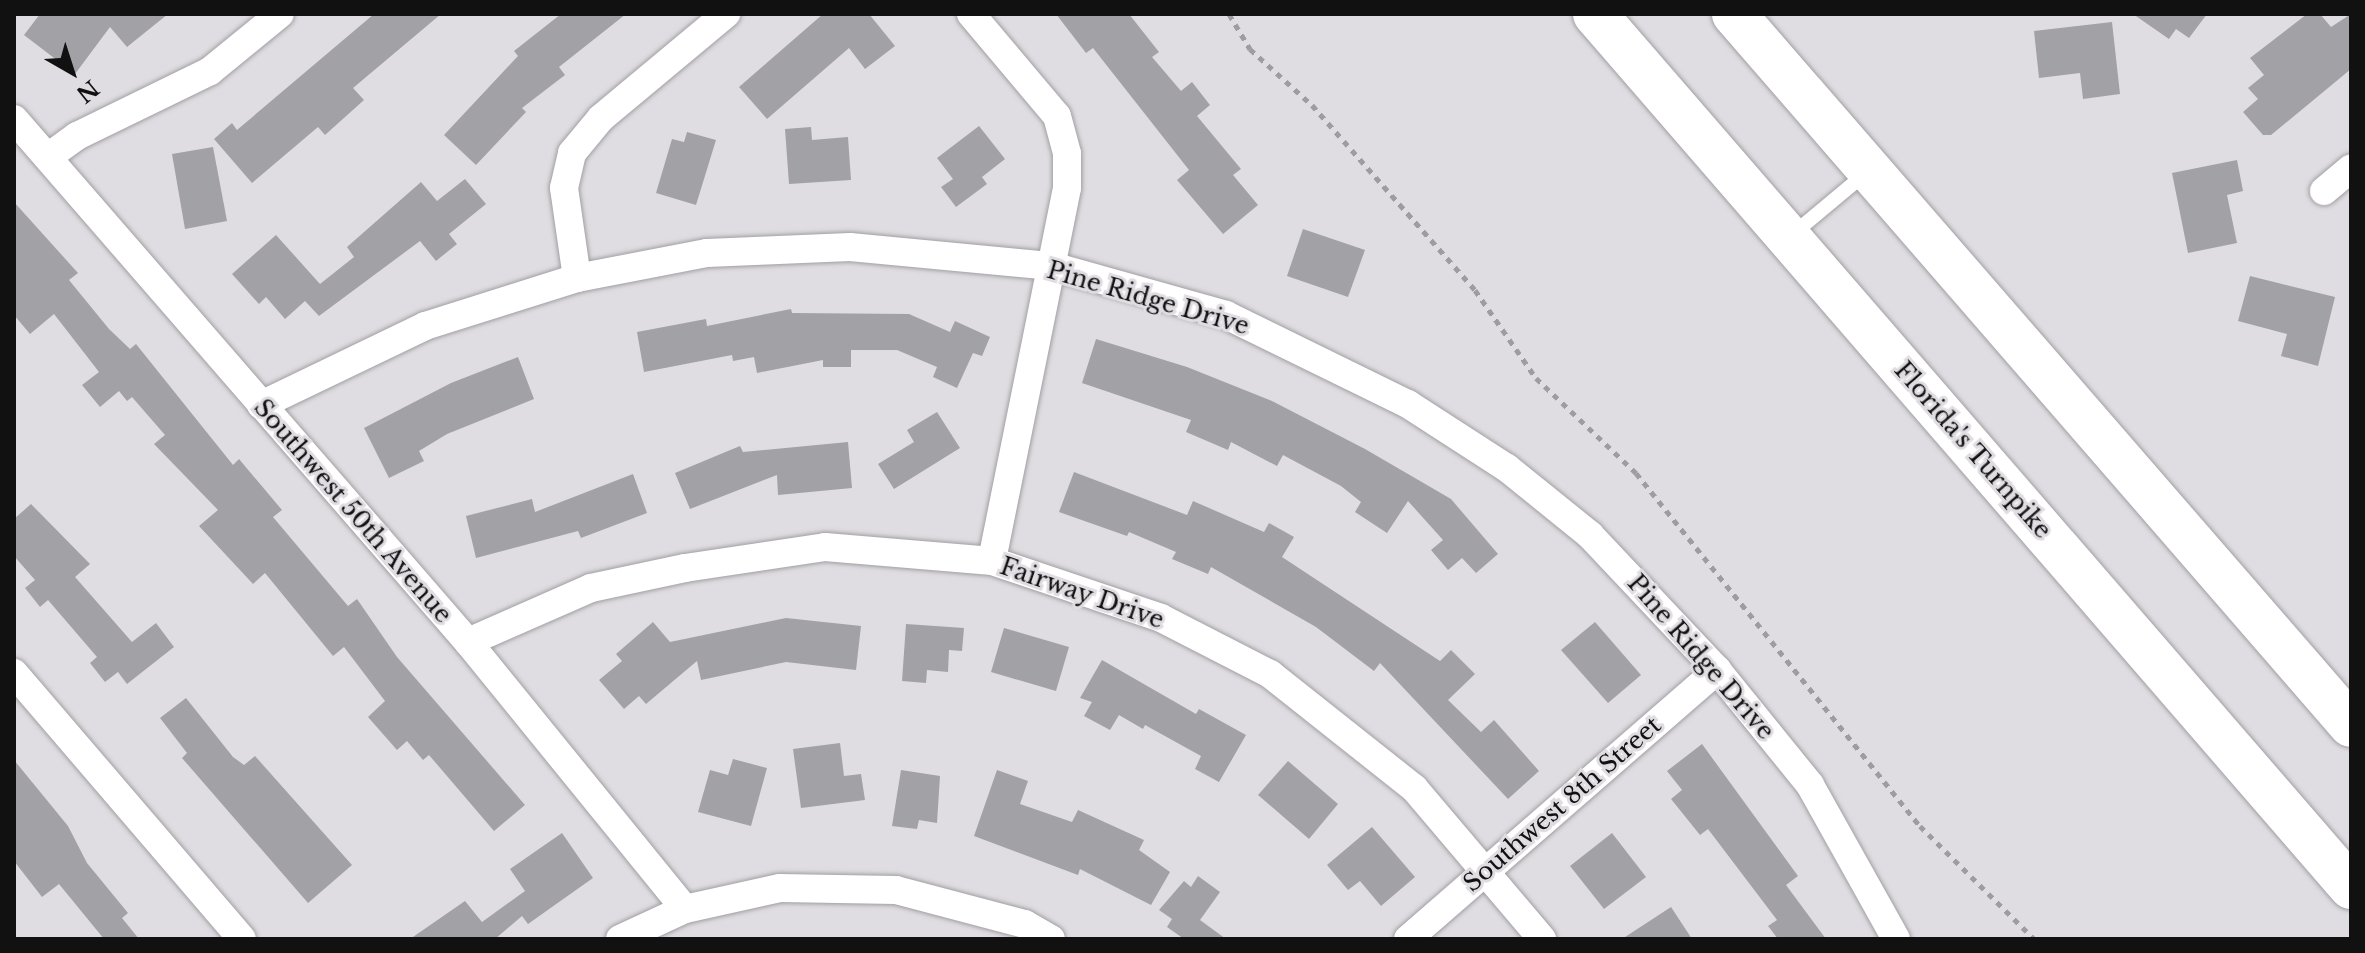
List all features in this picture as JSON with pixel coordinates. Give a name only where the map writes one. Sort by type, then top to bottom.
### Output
[{"type":"highway","name":"Florida's Turnpike","points":[[1595,14],[2351,887]]},
{"type":"highway","points":[[1734,14],[2351,725]]},
{"type":"street","points":[[48,157],[77,136],[210,71],[280,14]]},
{"type":"street","points":[[577,278],[564,188],[572,153],[601,118],[726,14]]},
{"type":"street","points":[[971,14],[1057,116],[1067,154],[1067,188],[992,561]]},
{"type":"street","name":"Southwest 50th Avenue","points":[[14,119],[468,642],[685,909]]},
{"type":"street","points":[[2324,191],[2351,168]]},
{"type":"street","name":"Pine Ridge Drive","points":[[261,405],[425,326],[577,278],[707,253],[850,247],[1052,266],[1226,315],[1408,404],[1507,468],[1590,535],[1717,670],[1810,785],[1896,939]]},
{"type":"street","name":"Fairway Drive","points":[[468,642],[591,588],[685,568],[825,547],[992,561],[1161,618],[1270,674],[1414,788],[1487,870],[1542,939]]},
{"type":"street","name":"Southwest 8th Street","points":[[1408,939],[1717,670]]},
{"type":"street","points":[[14,673],[242,939]]},
{"type":"street","points":[[620,939],[685,909],[780,888],[896,890],[1025,924],[1051,939]]},
{"type":"lane","points":[[1788,237],[1870,170]]},
{"type":"path","points":[[1229,14],[1250,49],[1312,105],[1475,290],[1536,378],[1636,473],[1920,826],[2034,939]]},
{"type":"building","points":[[40,14],[168,14],[127,47],[110,27],[75,74],[24,35]]},
{"type":"building","points":[[374,14],[441,14],[353,88],[364,100],[325,135],[318,127],[252,183],[214,139],[232,123],[237,130]]},
{"type":"building","points":[[561,14],[626,14],[559,67],[565,75],[522,108],[526,112],[476,165],[444,135],[518,56],[514,51]]},
{"type":"building","points":[[823,14],[869,14],[895,46],[865,69],[849,48],[767,119],[739,87]]},
{"type":"building","points":[[1056,14],[1129,14],[1159,52],[1152,57],[1181,91],[1192,82],[1210,105],[1197,116],[1241,169],[1233,175],[1258,205],[1223,234],[1177,180],[1189,170],[1093,48],[1086,53]]},
{"type":"building","points":[[2133,14],[2207,14],[2189,38],[2176,29],[2169,39]]},
{"type":"building","points":[[2307,14],[2320,14],[2331,27],[2351,14],[2351,69],[2271,135],[2263,135],[2243,112],[2258,99],[2248,88],[2264,75],[2250,58]]},
{"type":"building","points":[[2112,22],[2120,94],[2083,99],[2080,73],[2039,78],[2034,31]]},
{"type":"building","points":[[979,126],[1005,159],[982,177],[987,184],[956,207],[941,187],[953,179],[937,158]]},
{"type":"building","points":[[811,127],[812,140],[848,137],[851,180],[789,184],[785,129]]},
{"type":"building","points":[[687,132],[716,140],[696,205],[656,193],[672,139],[684,142]]},
{"type":"building","points":[[213,147],[227,221],[185,229],[172,154]]},
{"type":"building","points":[[2237,160],[2243,191],[2227,195],[2237,243],[2188,253],[2172,173]]},
{"type":"building","points":[[465,179],[486,204],[449,234],[457,244],[436,261],[420,241],[319,316],[305,301],[285,319],[266,297],[259,304],[232,274],[276,235],[320,284],[354,257],[347,247],[421,182],[437,201]]},
{"type":"building","points":[[14,202],[78,273],[69,280],[109,329],[130,349],[136,344],[233,465],[239,459],[282,510],[273,517],[348,606],[357,599],[397,657],[525,805],[494,831],[429,755],[423,760],[407,741],[397,750],[368,717],[385,701],[344,647],[333,656],[265,573],[253,584],[199,526],[218,510],[154,444],[165,435],[132,397],[127,401],[119,391],[100,407],[82,385],[99,372],[54,314],[30,334],[14,315]]},
{"type":"building","points":[[1303,229],[1365,250],[1348,297],[1287,276]]},
{"type":"building","points":[[2250,276],[2335,297],[2318,366],[2281,356],[2287,334],[2238,321]]},
{"type":"building","points":[[791,309],[792,313],[909,314],[950,332],[955,321],[990,337],[982,356],[973,353],[957,388],[933,377],[937,367],[897,350],[851,350],[851,367],[823,367],[823,360],[757,373],[754,357],[733,361],[732,355],[644,372],[637,332],[706,319],[707,326]]},
{"type":"building","points":[[1096,339],[1187,367],[1272,401],[1365,449],[1451,499],[1498,554],[1476,573],[1462,558],[1448,570],[1431,550],[1443,540],[1408,501],[1387,533],[1355,512],[1361,502],[1341,486],[1283,455],[1277,466],[1231,442],[1228,450],[1186,432],[1191,420],[1082,383]]},
{"type":"building","points":[[518,357],[534,399],[447,434],[419,451],[424,461],[389,478],[364,428],[451,383]]},
{"type":"building","points":[[937,412],[960,448],[894,489],[878,464],[914,442],[907,430]]},
{"type":"building","points":[[848,442],[852,488],[778,495],[777,475],[690,509],[675,473],[740,446],[743,452]]},
{"type":"building","points":[[1074,472],[1187,515],[1193,501],[1264,532],[1269,523],[1294,537],[1282,557],[1440,661],[1451,650],[1475,674],[1448,700],[1481,732],[1494,720],[1539,771],[1508,799],[1380,663],[1374,671],[1316,627],[1211,567],[1208,574],[1172,559],[1176,552],[1129,532],[1127,536],[1059,512]]},
{"type":"building","points":[[633,474],[647,513],[581,538],[578,531],[476,558],[466,516],[532,499],[535,512]]},
{"type":"building","points":[[31,504],[90,564],[75,577],[132,642],[156,623],[174,647],[127,684],[118,672],[105,682],[90,663],[97,657],[48,600],[40,607],[25,588],[35,580],[14,556],[14,519]]},
{"type":"building","points":[[786,618],[861,626],[856,670],[786,662],[701,680],[697,661],[646,704],[639,696],[624,709],[599,680],[622,661],[616,654],[653,622],[670,642]]},
{"type":"building","points":[[1595,622],[1641,675],[1608,703],[1561,650]]},
{"type":"building","points":[[906,624],[964,628],[962,651],[949,650],[948,672],[927,670],[926,683],[902,681]]},
{"type":"building","points":[[1004,628],[1069,647],[1056,691],[991,672]]},
{"type":"building","points":[[1102,660],[1196,714],[1199,709],[1246,735],[1219,782],[1195,769],[1201,756],[1145,725],[1143,729],[1119,715],[1110,730],[1084,716],[1092,702],[1080,698]]},
{"type":"building","points":[[186,698],[233,757],[244,765],[255,756],[352,865],[308,903],[182,758],[187,753],[160,718]]},
{"type":"building","points":[[840,743],[844,776],[861,774],[865,800],[801,808],[793,749]]},
{"type":"building","points":[[1702,744],[1798,876],[1786,885],[1826,939],[1778,939],[1768,926],[1777,920],[1708,829],[1700,835],[1671,799],[1682,790],[1667,771]]},
{"type":"building","points":[[733,759],[767,768],[751,826],[698,812],[710,770],[728,775]]},
{"type":"building","points":[[14,760],[68,826],[87,863],[128,913],[122,918],[139,939],[104,939],[59,884],[42,897],[14,861]]},
{"type":"building","points":[[1288,761],[1338,804],[1309,839],[1258,795]]},
{"type":"building","points":[[901,770],[940,776],[937,823],[919,820],[917,829],[892,826]]},
{"type":"building","points":[[997,770],[1028,781],[1020,804],[1072,822],[1078,810],[1144,840],[1139,850],[1170,872],[1151,905],[1080,869],[1078,875],[974,836]]},
{"type":"building","points":[[1372,827],[1415,877],[1381,906],[1360,881],[1348,890],[1327,865]]},
{"type":"building","points":[[562,833],[593,878],[528,924],[522,916],[495,939],[410,939],[465,901],[482,922],[525,891],[510,869]]},
{"type":"building","points":[[1612,833],[1646,877],[1604,909],[1570,866]]},
{"type":"building","points":[[1198,876],[1220,892],[1200,920],[1226,939],[1184,939],[1167,927],[1172,919],[1159,910],[1184,881],[1191,887]]},
{"type":"building","points":[[1671,907],[1692,939],[1622,939]]}]
